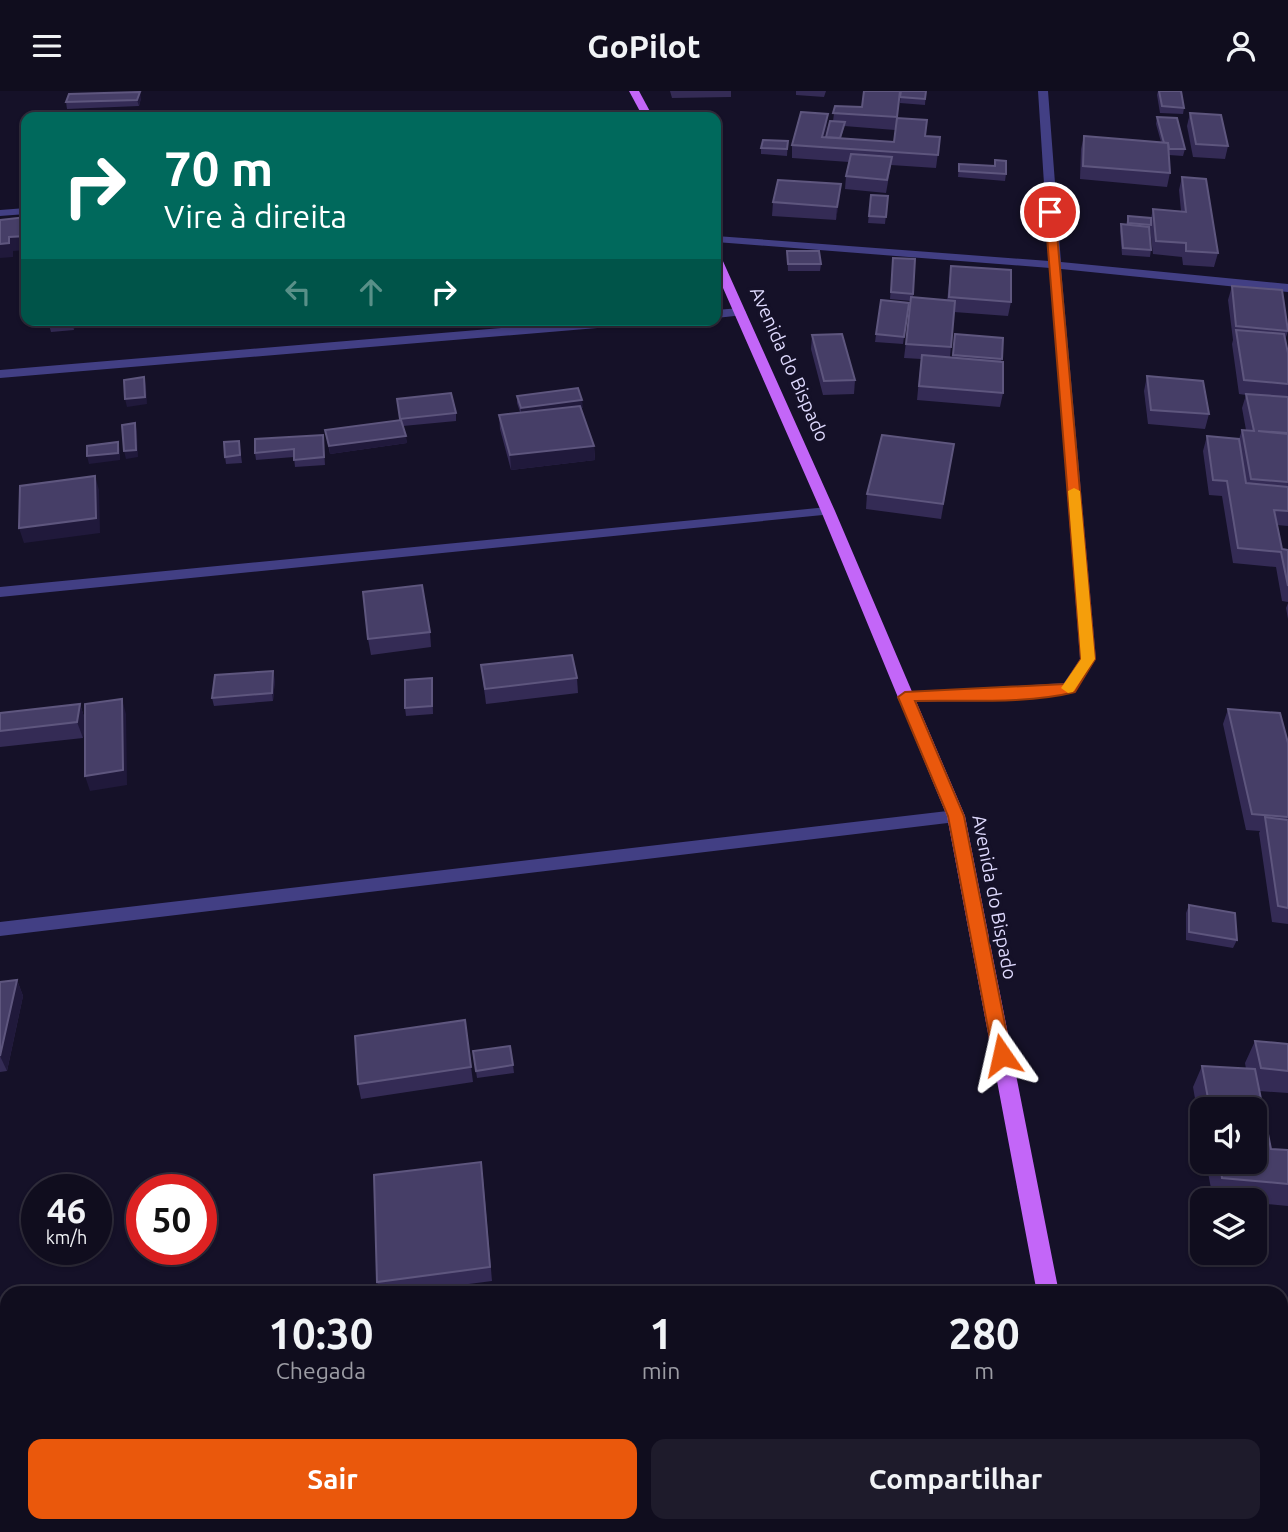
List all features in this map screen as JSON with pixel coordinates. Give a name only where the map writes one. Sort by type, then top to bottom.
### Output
[{"type":"main road","points":[[634,91],[645,112]]},
{"type":"main road","name":"Avenida do Bispado","points":[[721,270],[828,511],[956,816],[1047,1286]]},
{"type":"street","points":[[905,697],[1041,692],[1069,688],[1088,659],[1041,104],[1043,91]]},
{"type":"street","points":[[0,213],[21,211]]},
{"type":"street","points":[[721,239],[1055,265],[1288,288]]},
{"type":"street","points":[[721,314],[740,312]]},
{"type":"street","points":[[0,374],[573,326]]},
{"type":"street","points":[[0,592],[828,511]]},
{"type":"street","points":[[0,929],[956,816]]},
{"type":"building","points":[[864,91],[900,91],[897,117],[833,113],[835,106],[862,107]]},
{"type":"building","points":[[901,91],[926,91],[925,99],[900,97]]},
{"type":"building","points":[[1159,91],[1181,91],[1184,108],[1162,106]]},
{"type":"building","points":[[140,92],[137,100],[66,102],[69,94]]},
{"type":"building","points":[[801,112],[828,114],[822,137],[894,142],[897,118],[927,120],[925,136],[940,137],[938,155],[792,145]]},
{"type":"building","points":[[1190,113],[1221,115],[1228,146],[1196,144]]},
{"type":"building","points":[[1157,117],[1177,118],[1185,149],[1169,149],[1168,143],[1164,143]]},
{"type":"building","points":[[830,121],[845,122],[840,138],[826,137]]},
{"type":"building","points":[[1084,136],[1168,143],[1170,173],[1083,166]]},
{"type":"building","points":[[763,140],[788,141],[787,149],[761,148]]},
{"type":"building","points":[[851,154],[892,157],[887,180],[846,176]]},
{"type":"building","points":[[995,160],[1006,161],[1006,174],[959,171],[959,164],[995,166]]},
{"type":"building","points":[[1182,177],[1206,179],[1218,253],[1186,251],[1186,243],[1156,241],[1153,209],[1186,212]]},
{"type":"building","points":[[778,180],[841,184],[837,207],[773,202]]},
{"type":"building","points":[[871,195],[888,196],[886,217],[869,216]]},
{"type":"building","points":[[1128,216],[1151,218],[1151,225],[1128,223]]},
{"type":"building","points":[[21,218],[21,236],[9,237],[9,243],[0,244],[0,220]]},
{"type":"building","points":[[1121,224],[1149,227],[1151,250],[1123,248]]},
{"type":"building","points":[[787,251],[819,251],[821,264],[788,264]]},
{"type":"building","points":[[893,258],[915,259],[913,294],[891,292]]},
{"type":"building","points":[[951,266],[1011,270],[1011,302],[949,297]]},
{"type":"building","points":[[1232,286],[1282,290],[1288,331],[1236,326]]},
{"type":"building","points":[[911,297],[955,301],[951,347],[906,344]]},
{"type":"building","points":[[881,300],[909,303],[904,337],[876,334]]},
{"type":"building","points":[[1236,330],[1284,334],[1288,353],[1288,384],[1244,380]]},
{"type":"building","points":[[842,334],[855,380],[824,381],[812,335]]},
{"type":"building","points":[[955,334],[1003,338],[1002,359],[953,355]]},
{"type":"building","points":[[922,355],[1003,362],[1003,393],[919,386]]},
{"type":"building","points":[[1147,376],[1203,381],[1209,414],[1151,410]]},
{"type":"building","points":[[144,377],[145,397],[125,399],[124,380]]},
{"type":"building","points":[[578,388],[582,400],[521,408],[517,396]]},
{"type":"building","points":[[451,393],[456,413],[400,419],[397,399]]},
{"type":"building","points":[[1246,394],[1288,397],[1288,433],[1258,431],[1288,434],[1288,482],[1251,479],[1242,430],[1254,431]]},
{"type":"building","points":[[580,406],[594,446],[510,455],[499,415]]},
{"type":"building","points":[[401,420],[406,436],[329,446],[325,430]]},
{"type":"building","points":[[135,423],[136,450],[124,451],[122,425]]},
{"type":"building","points":[[323,435],[324,457],[294,460],[294,449],[255,453],[255,439]]},
{"type":"building","points":[[882,435],[954,444],[943,504],[867,494]]},
{"type":"building","points":[[1207,436],[1239,439],[1246,483],[1288,487],[1288,511],[1274,510],[1282,549],[1288,550],[1288,586],[1281,552],[1238,548],[1227,481],[1213,480]]},
{"type":"building","points":[[239,441],[240,455],[225,457],[224,442]]},
{"type":"building","points":[[118,442],[118,453],[87,456],[87,446]]},
{"type":"building","points":[[95,476],[96,518],[19,528],[20,486]]},
{"type":"building","points":[[422,585],[430,632],[368,639],[363,592]]},
{"type":"building","points":[[572,655],[577,678],[485,689],[481,665]]},
{"type":"building","points":[[273,671],[272,693],[212,698],[215,675]]},
{"type":"building","points":[[432,678],[432,706],[405,708],[405,680]]},
{"type":"building","points":[[122,699],[123,770],[85,776],[85,704]]},
{"type":"building","points":[[80,704],[77,722],[0,731],[0,713]]},
{"type":"building","points":[[1228,709],[1280,713],[1288,743],[1288,817],[1252,814]]},
{"type":"building","points":[[1265,817],[1288,820],[1288,908],[1278,906]]},
{"type":"building","points":[[1189,905],[1235,913],[1237,940],[1189,932]]},
{"type":"building","points":[[17,980],[0,1056],[0,982]]},
{"type":"building","points":[[465,1020],[471,1067],[358,1084],[355,1036]]},
{"type":"building","points":[[1255,1041],[1288,1044],[1288,1071],[1261,1068]]},
{"type":"building","points":[[510,1046],[513,1065],[476,1071],[473,1051]]},
{"type":"building","points":[[1202,1066],[1255,1069],[1261,1097],[1208,1097]]},
{"type":"building","points":[[1267,1129],[1271,1149],[1288,1150],[1288,1184],[1222,1178],[1222,1174],[1267,1174]]},
{"type":"building","points":[[481,1162],[490,1267],[377,1282],[374,1175]]},
{"type":"slow traffic","points":[[1068,688],[1088,659],[1074,491]]},
{"type":"route","points":[[1002,1055],[956,816],[905,697],[1041,692],[1069,688],[1088,659],[1050,212]]}]
